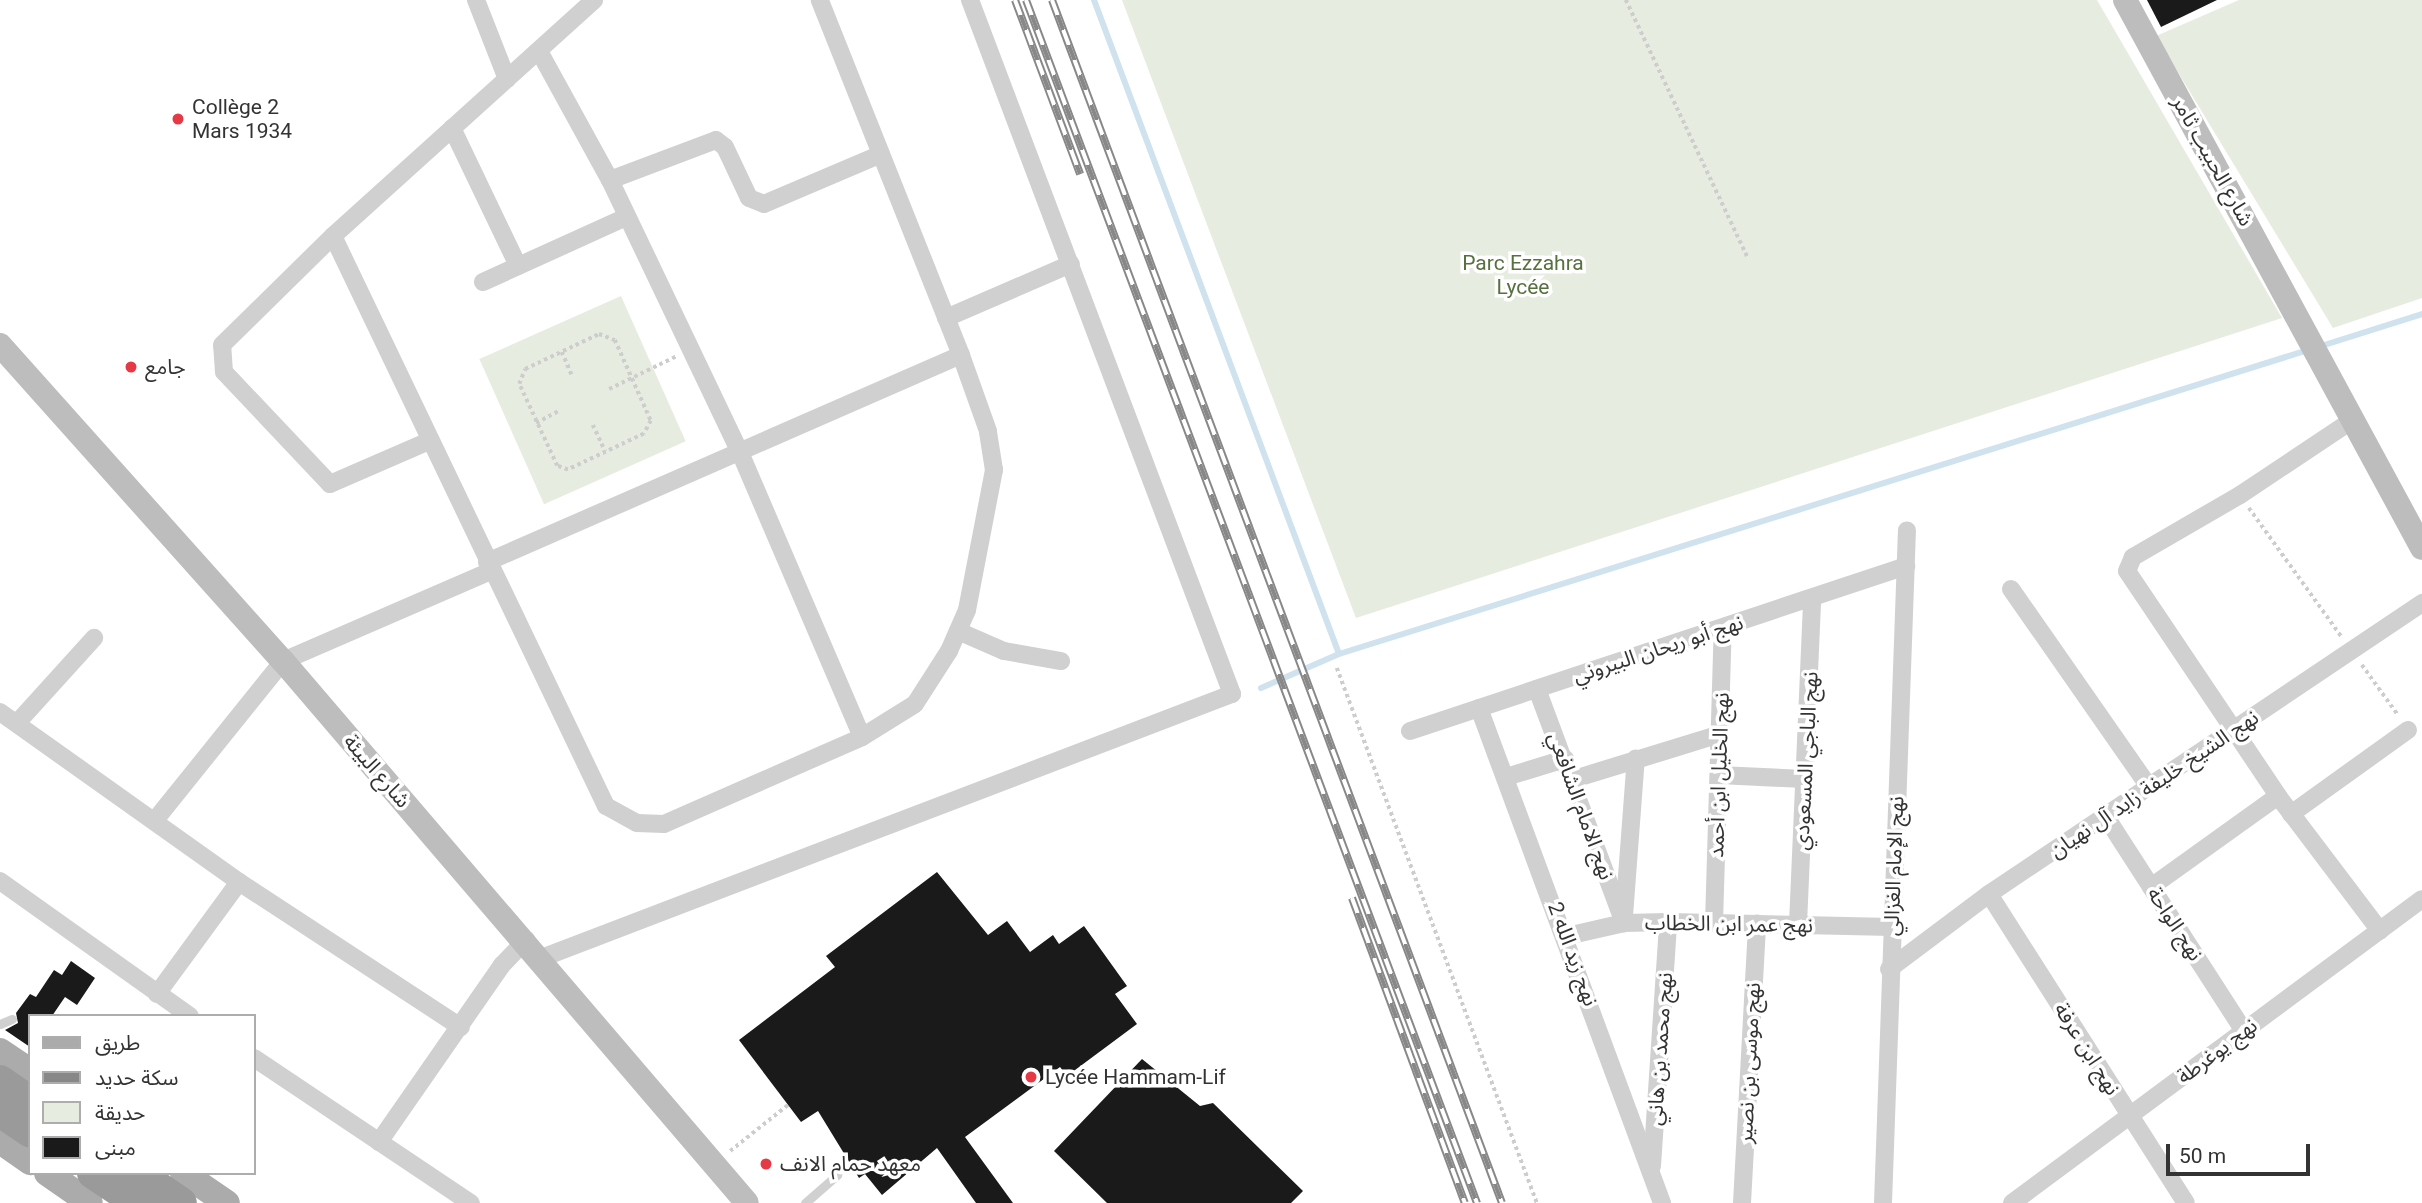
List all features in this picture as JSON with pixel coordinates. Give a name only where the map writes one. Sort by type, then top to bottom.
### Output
[{"type":"highway","points":[[0,1082],[28,1100]]},
{"type":"highway","points":[[0,1111],[28,1130]]},
{"type":"highway","points":[[96,1175],[138,1203]]},
{"type":"highway","points":[[140,1175],[181,1203]]},
{"type":"main road","name":"شارع الحبيب ثامر","points":[[2125,0],[2333,379],[2422,548]]},
{"type":"main road","name":"شارع البيئة","points":[[0,346],[284,661],[715,1162],[747,1203]]},
{"type":"main road","points":[[0,1051],[28,1070]]},
{"type":"main road","points":[[0,1141],[28,1160]]},
{"type":"main road","points":[[50,1175],[90,1203]]},
{"type":"main road","points":[[186,1175],[228,1203]]},
{"type":"street","points":[[476,0],[507,79]]},
{"type":"street","points":[[429,440],[330,484],[224,372],[221,355],[227,336],[594,0]]},
{"type":"street","points":[[334,236],[489,566],[606,806],[621,818],[664,824],[862,737],[915,704],[958,631],[994,470],[988,431],[961,355],[820,0]]},
{"type":"street","points":[[379,1142],[502,965],[532,950],[1230,696],[970,0]]},
{"type":"street","points":[[539,51],[610,180],[688,350],[739,450],[862,737]]},
{"type":"street","points":[[452,128],[517,266]]},
{"type":"street","points":[[610,180],[716,140],[725,147],[748,198],[764,204],[881,153]]},
{"type":"street","points":[[483,282],[626,217]]},
{"type":"street","points":[[946,318],[1070,264]]},
{"type":"street","points":[[156,819],[284,661],[739,450],[961,355]]},
{"type":"street","points":[[2354,419],[2240,495],[2133,557],[2127,571],[2236,728],[2278,796],[2380,931]]},
{"type":"street","name":"نهج الإمام الغزالي","points":[[1883,1203],[1906,530]]},
{"type":"street","name":"نهج أبو ريحان البيروني","points":[[1410,732],[1906,566]]},
{"type":"street","points":[[2011,589],[2149,787]]},
{"type":"street","name":"نهج الباجي المسعودي","points":[[1798,924],[1812,598]]},
{"type":"street","name":"نهج الشيخ خليفة زايد آل نهيان","points":[[1889,969],[1989,894],[2422,603]]},
{"type":"street","name":"نهج الخليل ابن أحمد","points":[[1714,923],[1723,628]]},
{"type":"street","points":[[958,631],[1004,651],[1062,661]]},
{"type":"street","points":[[16,723],[94,638]]},
{"type":"street","name":"نهج الامام الشافعي","points":[[1537,689],[1573,779],[1624,923]]},
{"type":"street","name":"نهج زيد الله 2","points":[[1479,708],[1567,936],[1662,1203]]},
{"type":"street","points":[[0,712],[156,819],[239,882],[461,1027]]},
{"type":"street","points":[[2291,814],[2409,730]]},
{"type":"street","points":[[1573,779],[1720,734]]},
{"type":"street","points":[[1624,923],[1636,758]]},
{"type":"street","points":[[1506,778],[1565,759]]},
{"type":"street","points":[[1719,775],[1804,779]]},
{"type":"street","points":[[2151,887],[2278,796]]},
{"type":"street","name":"نهج الواحة","points":[[2106,817],[2244,1031]]},
{"type":"street","points":[[0,881],[187,1014]]},
{"type":"street","points":[[157,994],[239,882]]},
{"type":"street","name":"نهج ابن عرفة","points":[[1989,894],[2186,1203]]},
{"type":"street","name":"نهج يوغرطة","points":[[2012,1203],[2422,900]]},
{"type":"street","name":"نهج محمد بن هاني","points":[[1652,1176],[1668,922]]},
{"type":"street","name":"نهج عمر ابن الخطاب","points":[[1567,936],[1624,923],[1892,927]]},
{"type":"street","name":"نهج موسى بن نصير","points":[[1742,1203],[1757,923]]},
{"type":"street","points":[[256,1059],[471,1203]]},
{"type":"lane","points":[[0,1024],[12,1019]]},
{"type":"lane","points":[[806,1203],[838,1175]]},
{"type":"path","points":[[1626,0],[1748,258]]},
{"type":"path","points":[[599,334],[615,340],[651,421],[644,434],[568,470],[557,466],[519,384],[525,369],[562,352],[599,334]]},
{"type":"path","points":[[609,389],[688,350]]},
{"type":"path","points":[[562,352],[572,375]]},
{"type":"path","points":[[536,424],[559,411]]},
{"type":"path","points":[[593,425],[605,452]]},
{"type":"path","points":[[2240,495],[2409,730]]},
{"type":"path","points":[[1337,668],[1537,1203]]},
{"type":"path","points":[[715,1162],[789,1104]]},
{"type":"green space","name":"Parc Ezzahra Lycée","points":[[1122,0],[2097,0],[2282,318],[1356,618]]},
{"type":"green space","points":[[2239,0],[2422,0],[2422,298],[2333,328],[2156,36]]},
{"type":"green space","points":[[621,296],[686,441],[544,504],[479,359]]},
{"type":"building","points":[[2147,0],[2217,0],[2161,27]]},
{"type":"building","points":[[937,872],[988,935],[1007,921],[1030,952],[1053,935],[1059,944],[1084,926],[1127,986],[1115,994],[1137,1024],[1067,1076],[1060,1067],[965,1137],[1013,1203],[976,1203],[937,1148],[882,1195],[865,1174],[859,1178],[818,1111],[801,1122],[739,1040],[835,967],[826,956]]},
{"type":"building","points":[[71,961],[95,978],[77,1005],[65,997],[53,1014],[28,1014],[28,1046],[5,1030],[18,1023],[16,1013],[30,994],[36,997],[54,970],[62,975]]},
{"type":"building","points":[[1142,1059],[1200,1106],[1213,1103],[1303,1191],[1291,1203],[1107,1203],[1054,1151]]},
{"type":"waterway","points":[[1094,0],[1339,654]]},
{"type":"waterway","points":[[2318,347],[2422,314]]},
{"type":"waterway","points":[[1261,688],[1339,654],[2308,350]]},
{"type":"railway","points":[[1015,0],[1080,174]]},
{"type":"railway","points":[[1026,0],[1477,1203]]},
{"type":"railway","points":[[1052,0],[1502,1203]]},
{"type":"railway","points":[[1352,898],[1465,1203]]},
{"type":"place","name":"Collège 2 Mars 1934","points":[[178,119]]},
{"type":"place","name":"جامع","points":[[131,367]]},
{"type":"place","name":"Lycée Hammam-Lif","points":[[1031,1077]]},
{"type":"place","name":"معهد حمام الانف","points":[[766,1164]]}]
